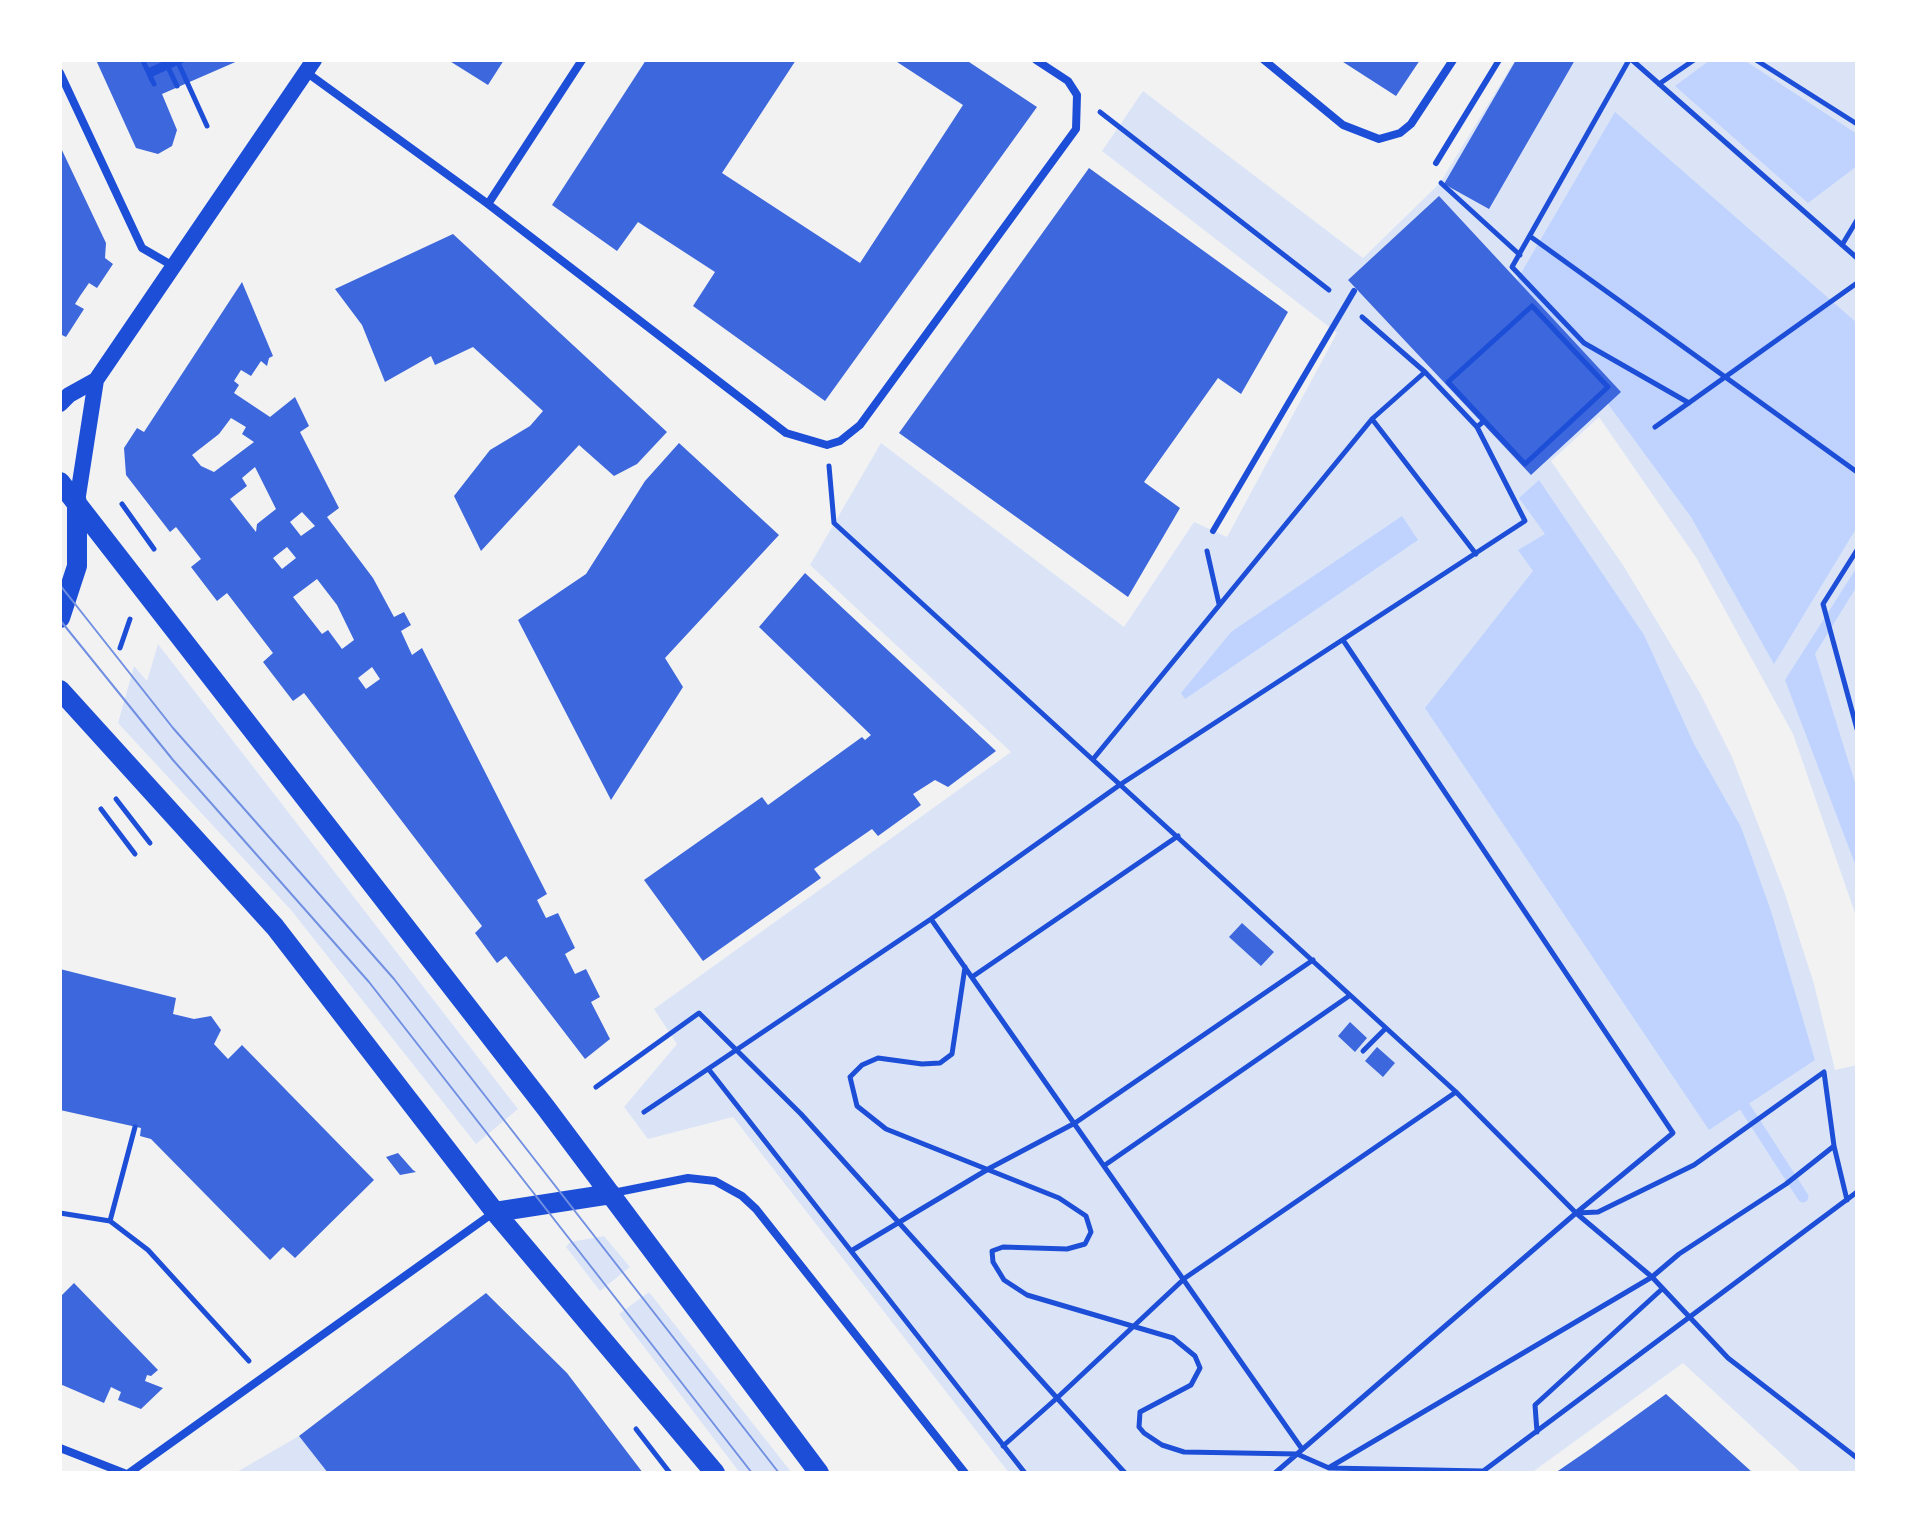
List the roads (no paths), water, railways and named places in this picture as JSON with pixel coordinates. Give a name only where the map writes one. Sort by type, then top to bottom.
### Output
[{"type":"main road","points":[[60,404],[96,380],[310,66]]},
{"type":"main road","points":[[60,618],[77,566],[77,502],[96,380]]},
{"type":"main road","points":[[60,482],[611,1194],[819,1473]]},
{"type":"main road","points":[[60,690],[275,927],[495,1212],[715,1473]]},
{"type":"main road","points":[[495,1212],[611,1194]]},
{"type":"street","points":[[488,204],[582,60]]},
{"type":"street","points":[[310,66],[786,433],[827,445],[840,441],[860,425],[1076,129],[1077,95],[1068,81],[1036,60]]},
{"type":"street","points":[[1264,60],[1343,125],[1379,139],[1400,133],[1411,124],[1453,60]]},
{"type":"street","points":[[60,73],[142,248],[173,266]]},
{"type":"street","points":[[611,1194],[688,1178],[715,1181],[742,1196],[756,1209],[965,1473]]},
{"type":"street","points":[[60,1448],[126,1473],[495,1212]]},
{"type":"lane","points":[[1436,163],[1499,60]]},
{"type":"lane","points":[[1213,531],[1354,291]]},
{"type":"water","points":[[1710,60],[1744,60],[1857,134],[1857,166],[1808,203],[1675,86]]},
{"type":"water","points":[[1615,112],[1857,323],[1857,527],[1774,664],[1691,517],[1517,280]]},
{"type":"water","points":[[1539,480],[1644,635],[1694,744],[1741,827],[1771,911],[1815,1060],[1709,1130],[1425,708],[1533,571],[1518,550],[1545,534],[1519,498]]},
{"type":"water","points":[[1402,516],[1418,540],[1185,699],[1181,693],[1231,632]]},
{"type":"water","points":[[1857,567],[1857,586],[1815,654],[1857,789],[1857,869],[1785,680]]},
{"type":"waterway","points":[[1745,1107],[1803,1197]]},
{"type":"tram line","points":[[60,585],[173,728],[394,979],[779,1473]]},
{"type":"tram line","points":[[60,620],[173,760],[369,982],[752,1473]]}]
